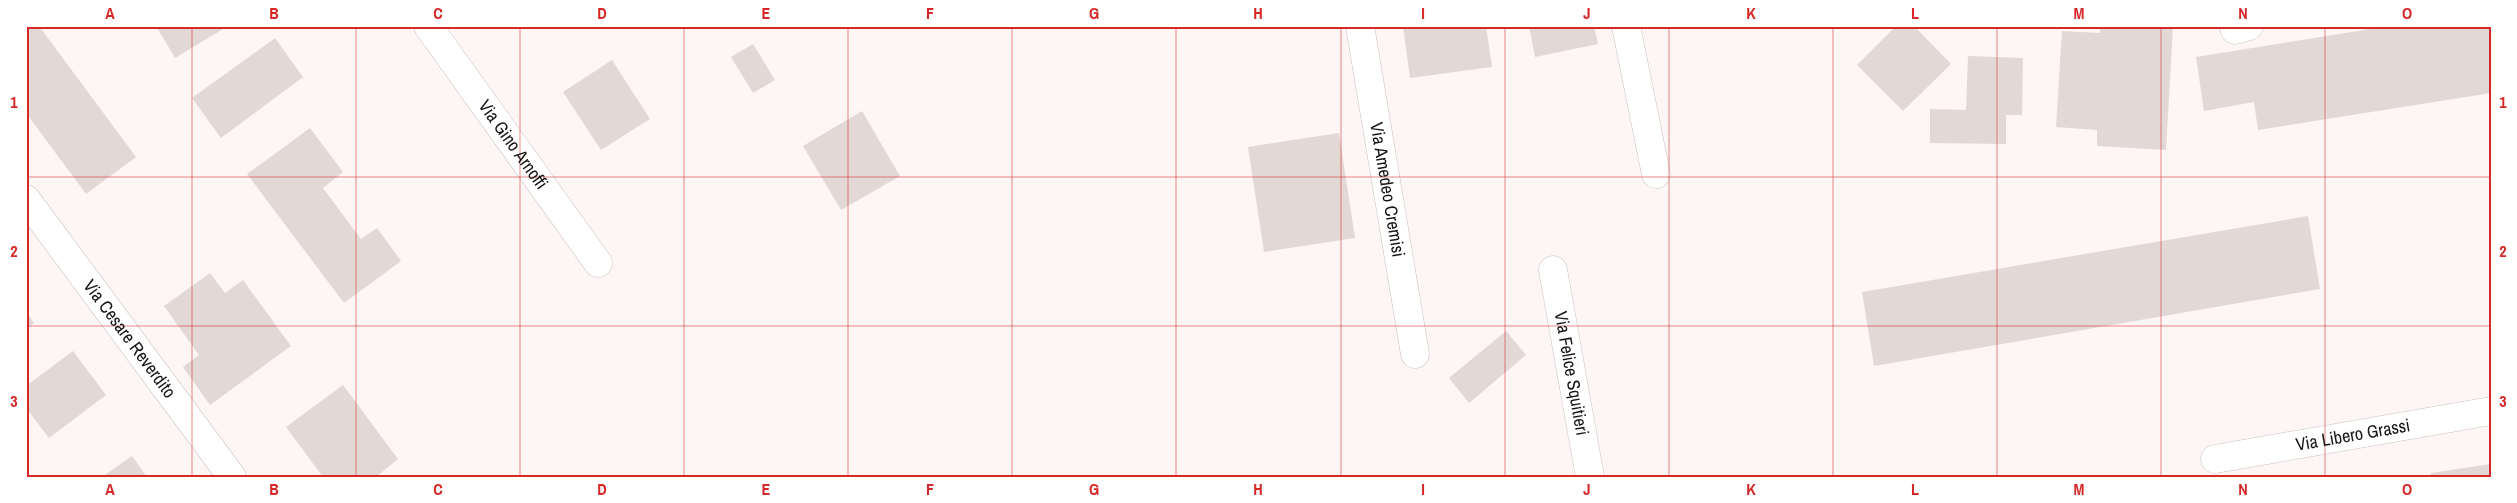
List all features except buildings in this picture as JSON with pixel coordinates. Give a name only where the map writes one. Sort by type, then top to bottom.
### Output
[{"type":"street","name":"Via Gino Arnoffi","points":[[428,26],[598,263]]},
{"type":"street","name":"Via Amedeo Cremisi","points":[[1360,26],[1415,354]]},
{"type":"street","points":[[1626,26],[1656,174]]},
{"type":"street","points":[[2234,26],[2235,30],[2249,26]]},
{"type":"street","name":"Via Cesare Reverdito","points":[[26,199],[232,477]]},
{"type":"street","name":"Via Felice Squitieri","points":[[1553,270],[1590,477]]},
{"type":"street","name":"Via Libero Grassi","points":[[2215,459],[2491,411]]}]
